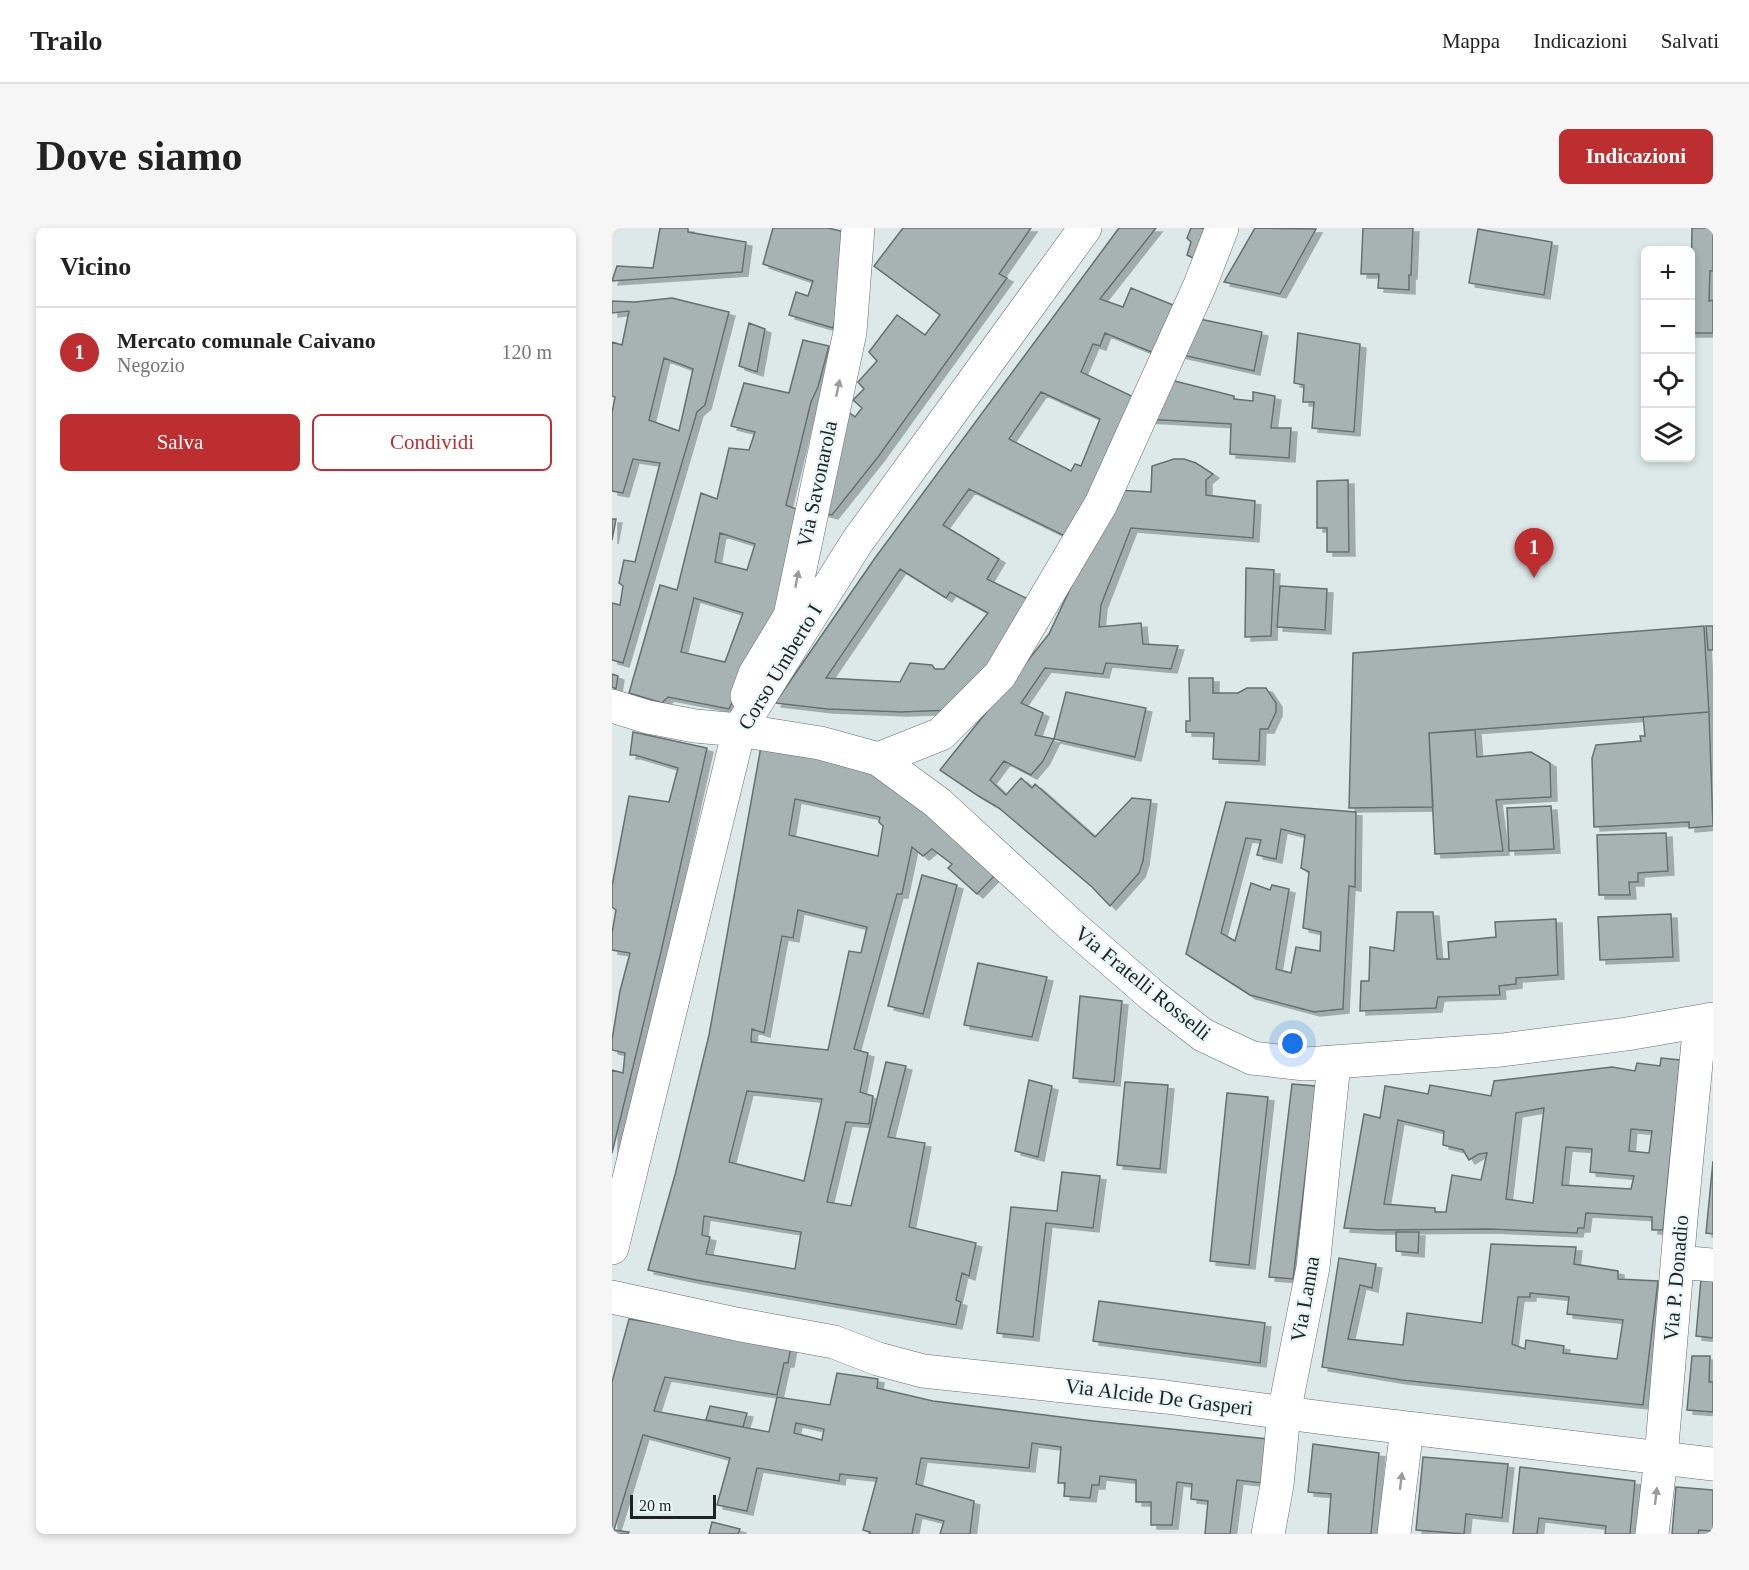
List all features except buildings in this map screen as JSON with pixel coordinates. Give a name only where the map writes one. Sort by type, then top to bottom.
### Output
[{"type":"street","name":"Via Savonarola","points":[[739,730],[743,704],[755,674],[790,616],[850,332],[858,228]]},
{"type":"street","name":"Corso Umberto I","points":[[613,1242],[739,730],[857,543],[1085,228]]},
{"type":"street","points":[[878,759],[941,734],[1000,675],[1101,504],[1200,285],[1222,228]]},
{"type":"street","name":"Via Fratelli Rosselli","points":[[612,706],[648,717],[695,726],[820,742],[878,759],[938,803],[1071,925],[1154,997],[1203,1035],[1252,1058],[1305,1064],[1334,1064],[1502,1050],[1706,1021]]},
{"type":"street","name":"Via P. Donadio","points":[[1652,1534],[1661,1458],[1677,1262],[1706,1021]]},
{"type":"street","name":"Via Lanna","points":[[1268,1534],[1277,1485],[1284,1413],[1313,1267],[1334,1064]]},
{"type":"street","points":[[1677,1262],[1713,1265]]},
{"type":"street","name":"Via Alcide De Gasperi","points":[[612,1297],[736,1324],[834,1342],[878,1359],[923,1371],[1166,1397],[1713,1464]]},
{"type":"street","points":[[1394,1534],[1407,1428]]},
{"type":"place","name":"Mercato comunale Caivano","points":[[1534,578]]}]
